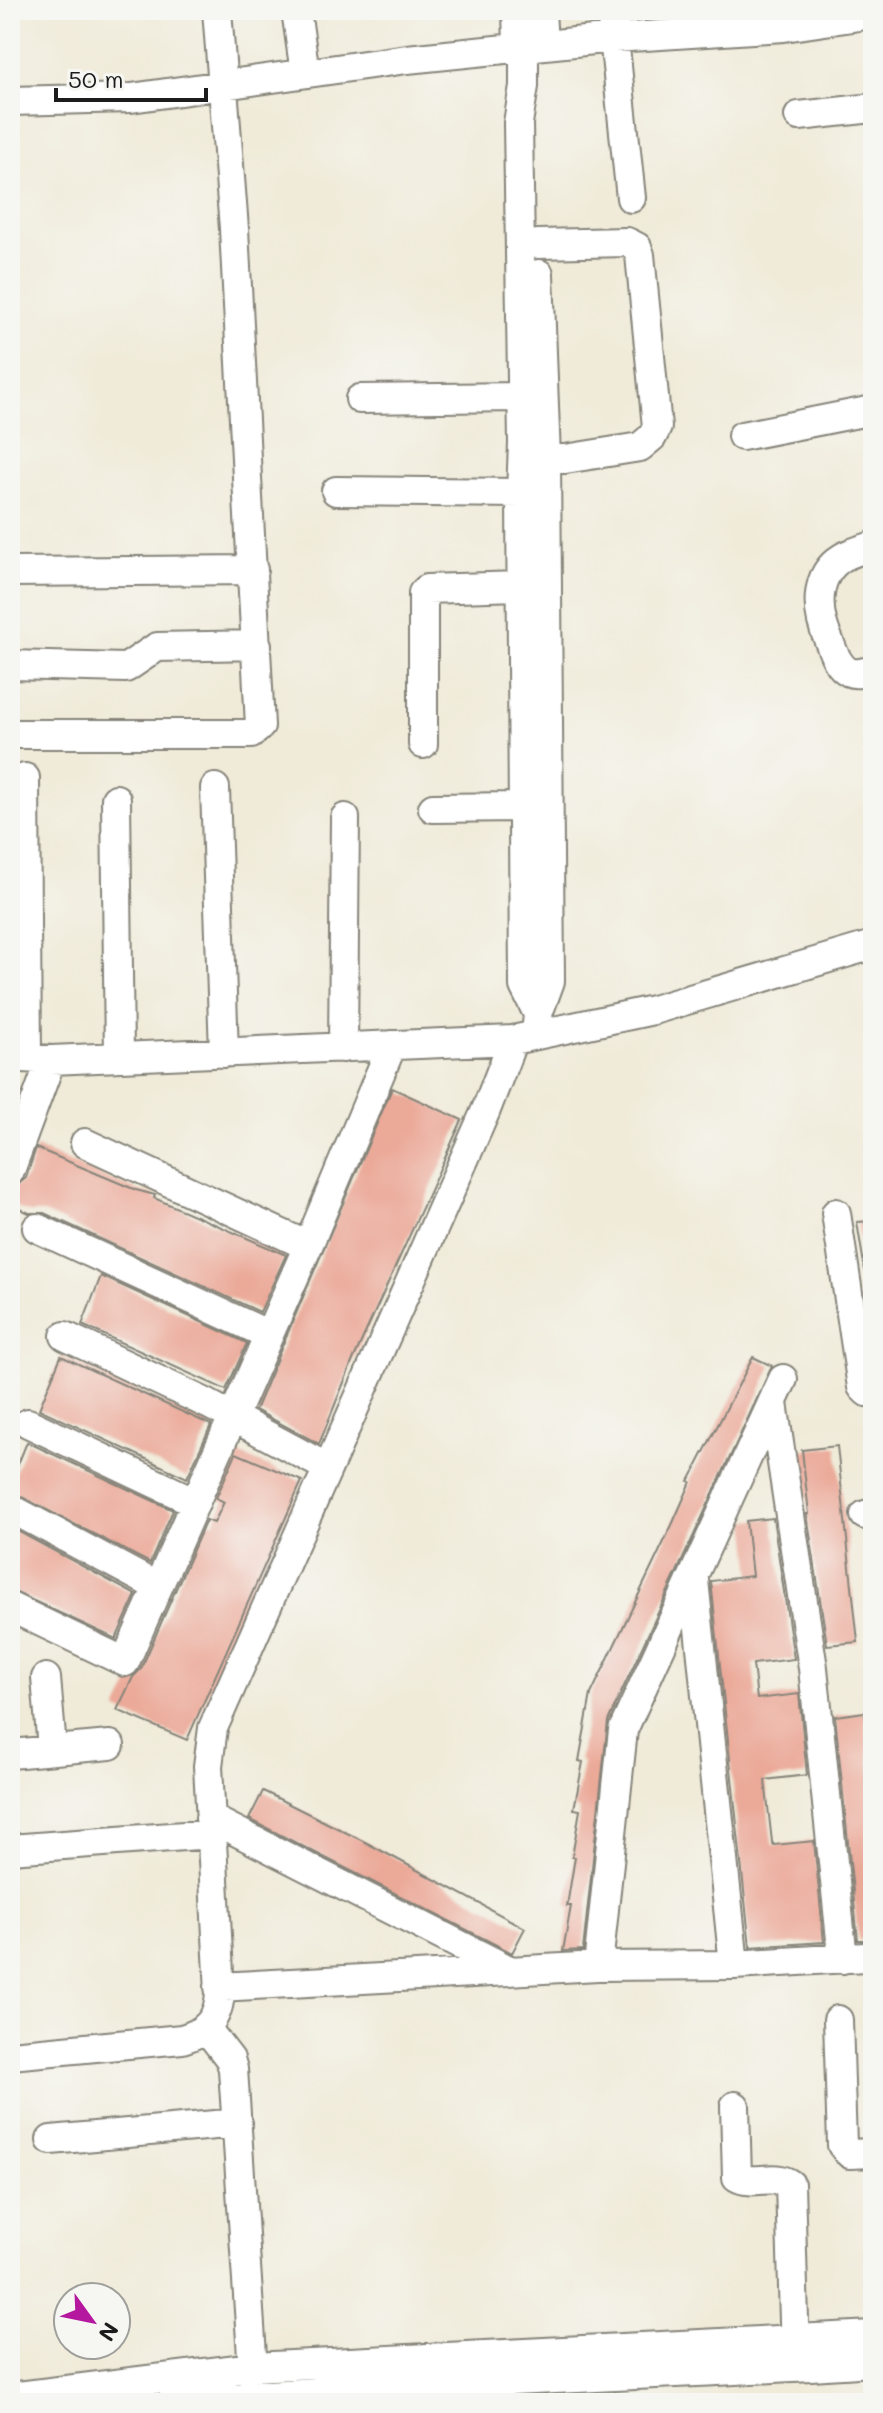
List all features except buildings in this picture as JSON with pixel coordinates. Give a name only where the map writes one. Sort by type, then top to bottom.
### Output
[{"type":"street","points":[[10,734],[251,734],[260,726],[225,85],[217,10]]},
{"type":"street","points":[[296,10],[305,73]]},
{"type":"street","points":[[517,10],[528,47]]},
{"type":"street","points":[[10,2055],[182,2039],[195,2036],[214,2018],[219,2005],[219,1987],[208,1766],[213,1728],[486,1110],[529,1030],[550,981],[535,741],[521,586],[521,493],[535,450],[522,397],[518,123],[528,47],[541,10]]},
{"type":"street","points":[[10,101],[131,98],[407,59],[528,47],[612,24],[784,27],[815,16],[873,14]]},
{"type":"street","points":[[612,24],[631,198]]},
{"type":"street","points":[[524,86],[533,119],[538,244],[535,741],[522,807],[524,986],[529,1030]]},
{"type":"street","points":[[799,116],[873,108]]},
{"type":"street","points":[[535,450],[565,459],[640,447],[652,437],[657,427],[637,247],[627,242],[538,244]]},
{"type":"street","points":[[360,399],[522,397]]},
{"type":"street","points":[[742,436],[873,410]]},
{"type":"street","points":[[336,491],[521,493]]},
{"type":"street","points":[[873,546],[842,557],[821,586],[818,602],[823,630],[840,665],[857,674],[873,670]]},
{"type":"street","points":[[10,572],[253,570]]},
{"type":"street","points":[[423,744],[423,593],[427,589],[521,586]]},
{"type":"street","points":[[10,665],[126,668],[157,647],[257,645]]},
{"type":"street","points":[[10,1171],[29,1059],[18,944],[25,778]]},
{"type":"street","points":[[215,788],[224,1053]]},
{"type":"street","points":[[116,799],[119,1057]]},
{"type":"street","points":[[433,808],[522,807]]},
{"type":"street","points":[[343,1048],[345,818]]},
{"type":"street","points":[[29,1059],[343,1048],[529,1030],[653,1010],[873,945]]},
{"type":"street","points":[[10,1607],[125,1662],[308,1246],[392,1045]]},
{"type":"street","points":[[85,1143],[308,1246]]},
{"type":"street","points":[[836,1213],[862,1387],[867,1392],[873,1392]]},
{"type":"street","points":[[37,1228],[269,1335]]},
{"type":"street","points":[[65,1336],[233,1417],[328,1468]]},
{"type":"street","points":[[219,1987],[510,1970],[734,1965],[854,1958],[778,1391],[623,1730],[598,1966]]},
{"type":"street","points":[[28,1423],[195,1502]]},
{"type":"street","points":[[10,1508],[158,1587]]},
{"type":"street","points":[[693,1579],[734,1965]]},
{"type":"street","points":[[46,1678],[52,1749]]},
{"type":"street","points":[[10,1754],[110,1745]]},
{"type":"street","points":[[10,1849],[210,1826],[510,1970]]},
{"type":"street","points":[[838,2020],[842,2145],[850,2154],[873,2153]]},
{"type":"street","points":[[206,2028],[230,2059],[233,2069],[254,2381]]},
{"type":"street","points":[[735,2106],[737,2177],[744,2181],[780,2179],[790,2184],[795,2368]]},
{"type":"street","points":[[51,2140],[237,2123]]},
{"type":"street","points":[[10,2397],[873,2335]]},
{"type":"street","points":[[170,2403],[254,2381],[795,2368],[873,2362]]}]
